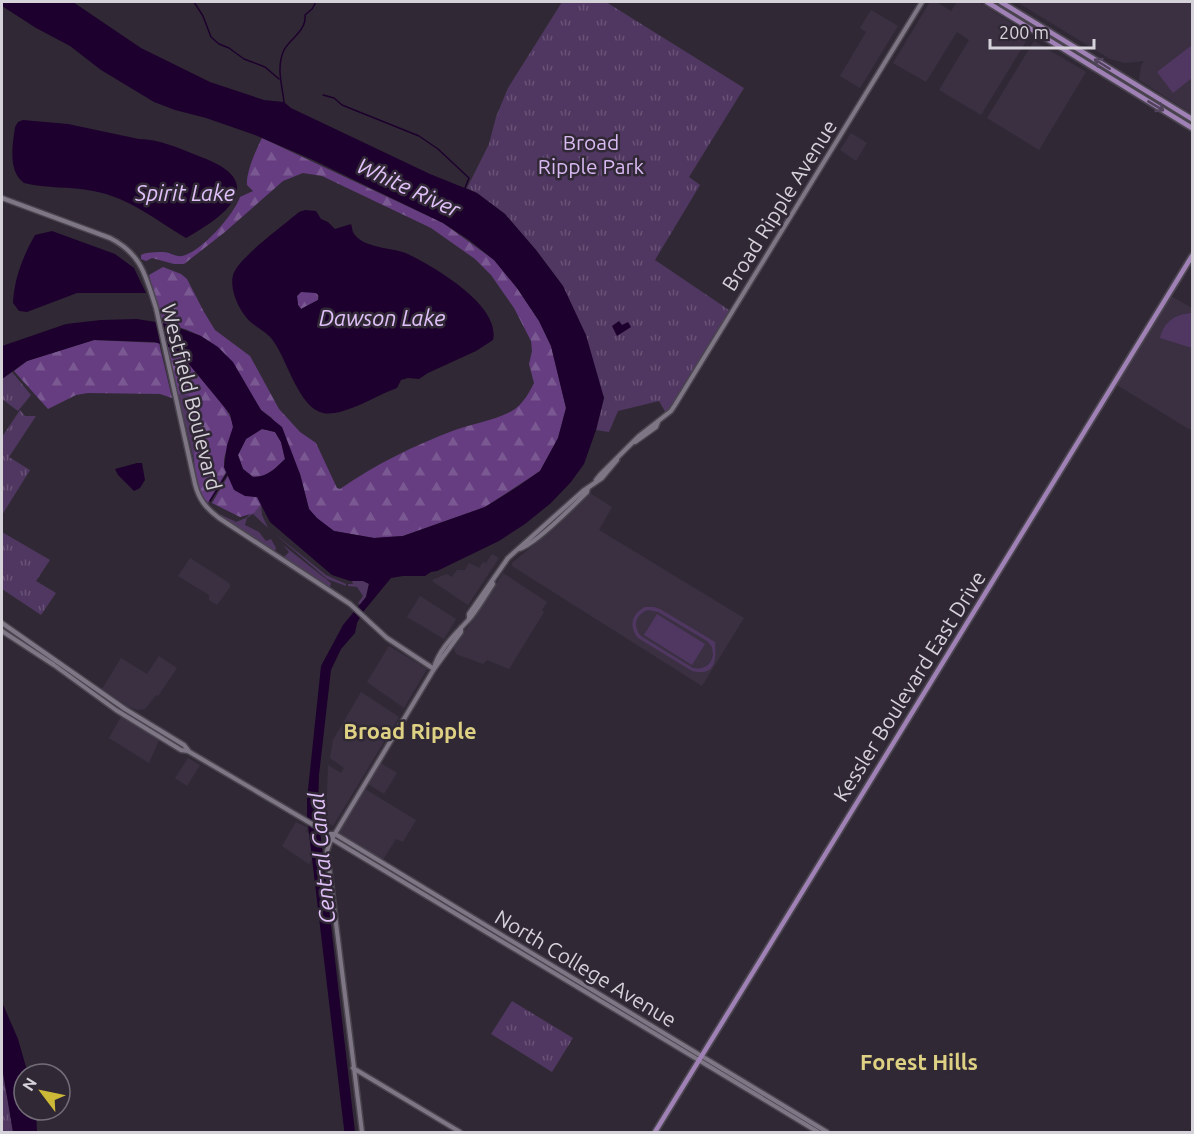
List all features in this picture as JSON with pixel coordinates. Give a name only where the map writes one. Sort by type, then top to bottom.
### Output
[{"type":"main road","name":"Broad Ripple Avenue","points":[[332,839],[446,646],[469,618],[507,560],[588,488],[613,461],[675,405],[922,2]]},
{"type":"main road","points":[[987,2],[1192,128]]},
{"type":"main road","points":[[1001,2],[1192,119]]},
{"type":"main road","name":"Westfield Boulevard","points":[[2,198],[108,237],[135,257],[144,271],[156,308],[195,484],[204,506],[354,608],[387,638],[434,669]]},
{"type":"main road","name":"Kessler Boulevard East Drive","points":[[655,1132],[1192,256]]},
{"type":"main road","points":[[2,623],[118,704],[184,745],[188,751]]},
{"type":"main road","points":[[2,631],[122,714],[181,750],[188,751],[304,821],[329,834],[335,834]]},
{"type":"main road","name":"North College Avenue","points":[[329,834],[332,839],[818,1132]]},
{"type":"main road","name":"North College Avenue","points":[[335,834],[827,1132]]},
{"type":"main road","points":[[332,839],[327,856],[362,1132]]},
{"type":"main road","points":[[353,1068],[460,1132]]},
{"type":"shaded area","points":[[930,2],[936,2],[951,11],[957,2],[979,2],[1030,35],[981,115],[939,90],[969,40],[957,32],[926,82],[893,63]]},
{"type":"shaded area","points":[[1017,2],[1192,2],[1192,114],[1139,80],[1144,61],[1125,63],[1110,59]]},
{"type":"shaded area","points":[[871,10],[898,26],[860,88],[840,76],[866,32],[860,28]]},
{"type":"shaded area","points":[[1034,41],[1086,72],[1039,150],[987,118]]},
{"type":"shaded area","points":[[851,133],[867,143],[856,161],[840,150]]},
{"type":"shaded area","points":[[1171,296],[1192,308],[1192,431],[1117,385]]},
{"type":"shaded area","points":[[590,493],[612,507],[599,530],[744,618],[702,686],[512,566],[512,563],[559,524],[563,517]]},
{"type":"shaded area","points":[[492,554],[499,558],[468,605],[432,581],[447,574],[452,577],[457,570],[465,570],[469,563],[479,568]]},
{"type":"shaded area","points":[[190,558],[229,583],[230,587],[217,605],[209,600],[209,595],[178,576]]},
{"type":"shaded area","points":[[503,573],[547,602],[542,610],[544,612],[509,669],[487,660],[483,664],[456,654],[454,648]]},
{"type":"shaded area","points":[[420,596],[456,619],[444,639],[407,617]]},
{"type":"shaded area","points":[[389,646],[427,669],[404,708],[367,682]]},
{"type":"shaded area","points":[[159,656],[177,668],[158,696],[156,695],[145,709],[138,710],[127,706],[102,689],[121,658],[147,674]]},
{"type":"shaded area","points":[[361,692],[399,717],[333,826],[326,821],[328,765],[341,773],[344,768],[330,758],[333,740]]},
{"type":"shaded area","points":[[121,717],[159,740],[149,763],[109,738]]},
{"type":"shaded area","points":[[188,758],[200,765],[187,786],[175,778]]},
{"type":"shaded area","points":[[381,763],[397,773],[384,794],[368,784]]},
{"type":"shaded area","points":[[365,789],[416,820],[403,842],[396,839],[382,861],[338,834]]},
{"type":"shaded area","points":[[296,822],[308,828],[306,831],[309,834],[312,859],[309,864],[282,846]]},
{"type":"green space","name":"Broad Ripple Park","points":[[562,2],[606,2],[744,88],[689,177],[700,185],[655,260],[732,312],[667,415],[659,401],[618,411],[609,432],[596,430],[604,398],[563,286],[505,214],[467,188],[489,144],[496,117],[508,88]]},
{"type":"green space","points":[[1192,45],[1192,78],[1173,93],[1157,72]]},
{"type":"green space","points":[[262,138],[443,223],[494,260],[517,288],[539,321],[551,346],[566,408],[558,438],[540,471],[485,507],[403,536],[374,538],[334,531],[317,519],[309,509],[300,474],[272,418],[261,410],[201,336],[161,323],[149,275],[163,267],[187,279],[215,330],[250,356],[279,409],[300,432],[316,443],[337,488],[340,489],[367,471],[410,449],[515,409],[526,397],[534,383],[529,364],[532,351],[531,341],[514,308],[491,275],[475,259],[431,228],[322,176],[303,173],[283,181],[225,232],[184,264],[174,264],[152,258],[146,261],[141,259],[141,255],[152,252],[166,252],[182,256],[198,248],[216,232],[237,205],[240,197],[253,191],[247,185],[248,174]]},
{"type":"green space","points":[[301,292],[314,292],[318,294],[318,300],[301,309],[297,296]]},
{"type":"green space","points":[[1192,313],[1192,348],[1160,338],[1168,323],[1181,315]]},
{"type":"green space","points":[[94,340],[159,343],[172,398],[160,394],[88,393],[76,395],[48,409],[14,371],[27,361]]},
{"type":"green space","points":[[167,346],[178,351],[192,366],[219,399],[233,426],[224,460],[226,472],[208,503],[200,492],[196,478],[193,403],[188,395],[178,394]]},
{"type":"green space","points":[[12,372],[31,395],[18,411],[2,399],[2,379]]},
{"type":"green space","points":[[178,394],[188,395],[193,403],[195,464]]},
{"type":"green space","points":[[20,410],[25,416],[36,416],[9,457],[30,470],[2,515],[2,437]]},
{"type":"green space","points":[[262,429],[275,432],[281,442],[285,459],[267,474],[253,477],[243,469],[238,455],[246,439]]},
{"type":"green space","points":[[228,476],[239,491],[257,497],[261,504],[254,513],[240,517],[212,503]]},
{"type":"green space","points":[[261,504],[262,515],[268,528],[253,514],[247,518],[245,525],[259,532],[266,541],[271,539],[276,548],[275,552],[235,528],[214,511],[236,522],[246,518]]},
{"type":"green space","points":[[2,532],[50,560],[36,581],[56,593],[41,615],[2,589]]},
{"type":"green space","points":[[275,534],[326,575],[346,586],[327,579]]},
{"type":"green space","points":[[283,545],[331,583],[330,587],[344,597],[283,558],[289,552]]},
{"type":"green space","points":[[352,581],[369,583],[366,597],[360,605],[358,603],[363,596],[357,587],[348,586],[348,584],[353,584]]},
{"type":"green space","points":[[645,607],[660,609],[715,642],[715,660],[711,669],[700,672],[692,671],[638,638],[633,630],[633,621],[640,610]],"holes":[[[648,610],[658,612],[707,641],[712,647],[713,655],[709,664],[693,668],[641,636],[636,624],[638,617]]]},
{"type":"green space","points":[[657,614],[705,644],[692,665],[644,635]]},
{"type":"green space","points":[[512,1001],[573,1038],[552,1072],[491,1034]]},
{"type":"green space","points":[[2,1067],[13,1132],[2,1132]]},
{"type":"water","points":[[2,2],[73,2],[141,48],[210,82],[264,100],[284,102],[291,108],[430,174],[477,193],[505,214],[536,250],[563,286],[586,335],[604,398],[584,464],[571,482],[551,503],[499,541],[425,576],[391,578],[363,612],[355,633],[341,649],[331,670],[319,775],[318,813],[355,1132],[344,1132],[307,816],[307,799],[321,666],[343,625],[366,597],[369,584],[332,575],[270,522],[257,497],[245,496],[234,490],[224,467],[227,445],[233,427],[230,414],[178,351],[155,342],[94,340],[27,361],[2,379],[2,346],[66,324],[101,320],[137,319],[168,324],[201,336],[218,347],[233,362],[261,410],[282,427],[300,474],[309,509],[334,531],[374,538],[403,536],[485,507],[540,471],[558,438],[566,408],[551,346],[539,321],[517,288],[494,260],[443,223],[313,160],[255,135],[154,102],[101,70],[70,46],[2,6]],"holes":[[[262,429],[275,432],[281,442],[285,459],[267,474],[253,477],[243,469],[238,455],[246,439]]]},
{"type":"water","name":"Spirit Lake","points":[[23,120],[68,124],[175,147],[225,169],[235,179],[237,189],[234,199],[217,218],[186,238],[142,210],[107,194],[84,189],[24,183],[15,171],[12,156],[15,127]]},
{"type":"water","name":"Dawson Lake","points":[[316,211],[321,219],[335,229],[351,224],[357,238],[363,242],[408,254],[433,268],[463,289],[487,314],[493,327],[493,340],[476,351],[419,379],[401,380],[397,388],[348,409],[323,413],[315,409],[300,393],[272,339],[244,315],[234,295],[232,281],[233,275],[243,260],[299,212]],"holes":[[[301,292],[316,293],[319,296],[318,300],[301,309],[297,296]]]},
{"type":"water","points":[[52,231],[115,254],[134,268],[146,293],[77,293],[27,312],[19,311],[13,303],[17,276],[23,259],[35,235]]},
{"type":"water","points":[[619,321],[622,325],[628,322],[631,327],[617,336],[612,326]]},
{"type":"water","points":[[142,463],[145,480],[140,488],[134,491],[115,469]]},
{"type":"water","points":[[2,1002],[18,1039],[25,1062],[12,1062],[12,1122],[37,1122],[37,1132],[13,1132],[2,1067]]},
{"type":"waterway","points":[[194,2],[203,16],[211,37],[244,59],[265,67],[279,79]]},
{"type":"waterway","points":[[284,102],[280,76],[282,56],[284,50],[298,34],[305,15],[316,2]]},
{"type":"waterway","name":"White River","points":[[323,95],[419,136],[438,149],[469,178],[465,188]]},
{"type":"waterway","points":[[210,501],[227,474]]},
{"type":"district","name":"Broad Ripple","points":[[410,730]]},
{"type":"district","name":"Forest Hills","points":[[919,1061]]},
{"type":"water label","name":"Central Canal","points":[[321,858]]}]
